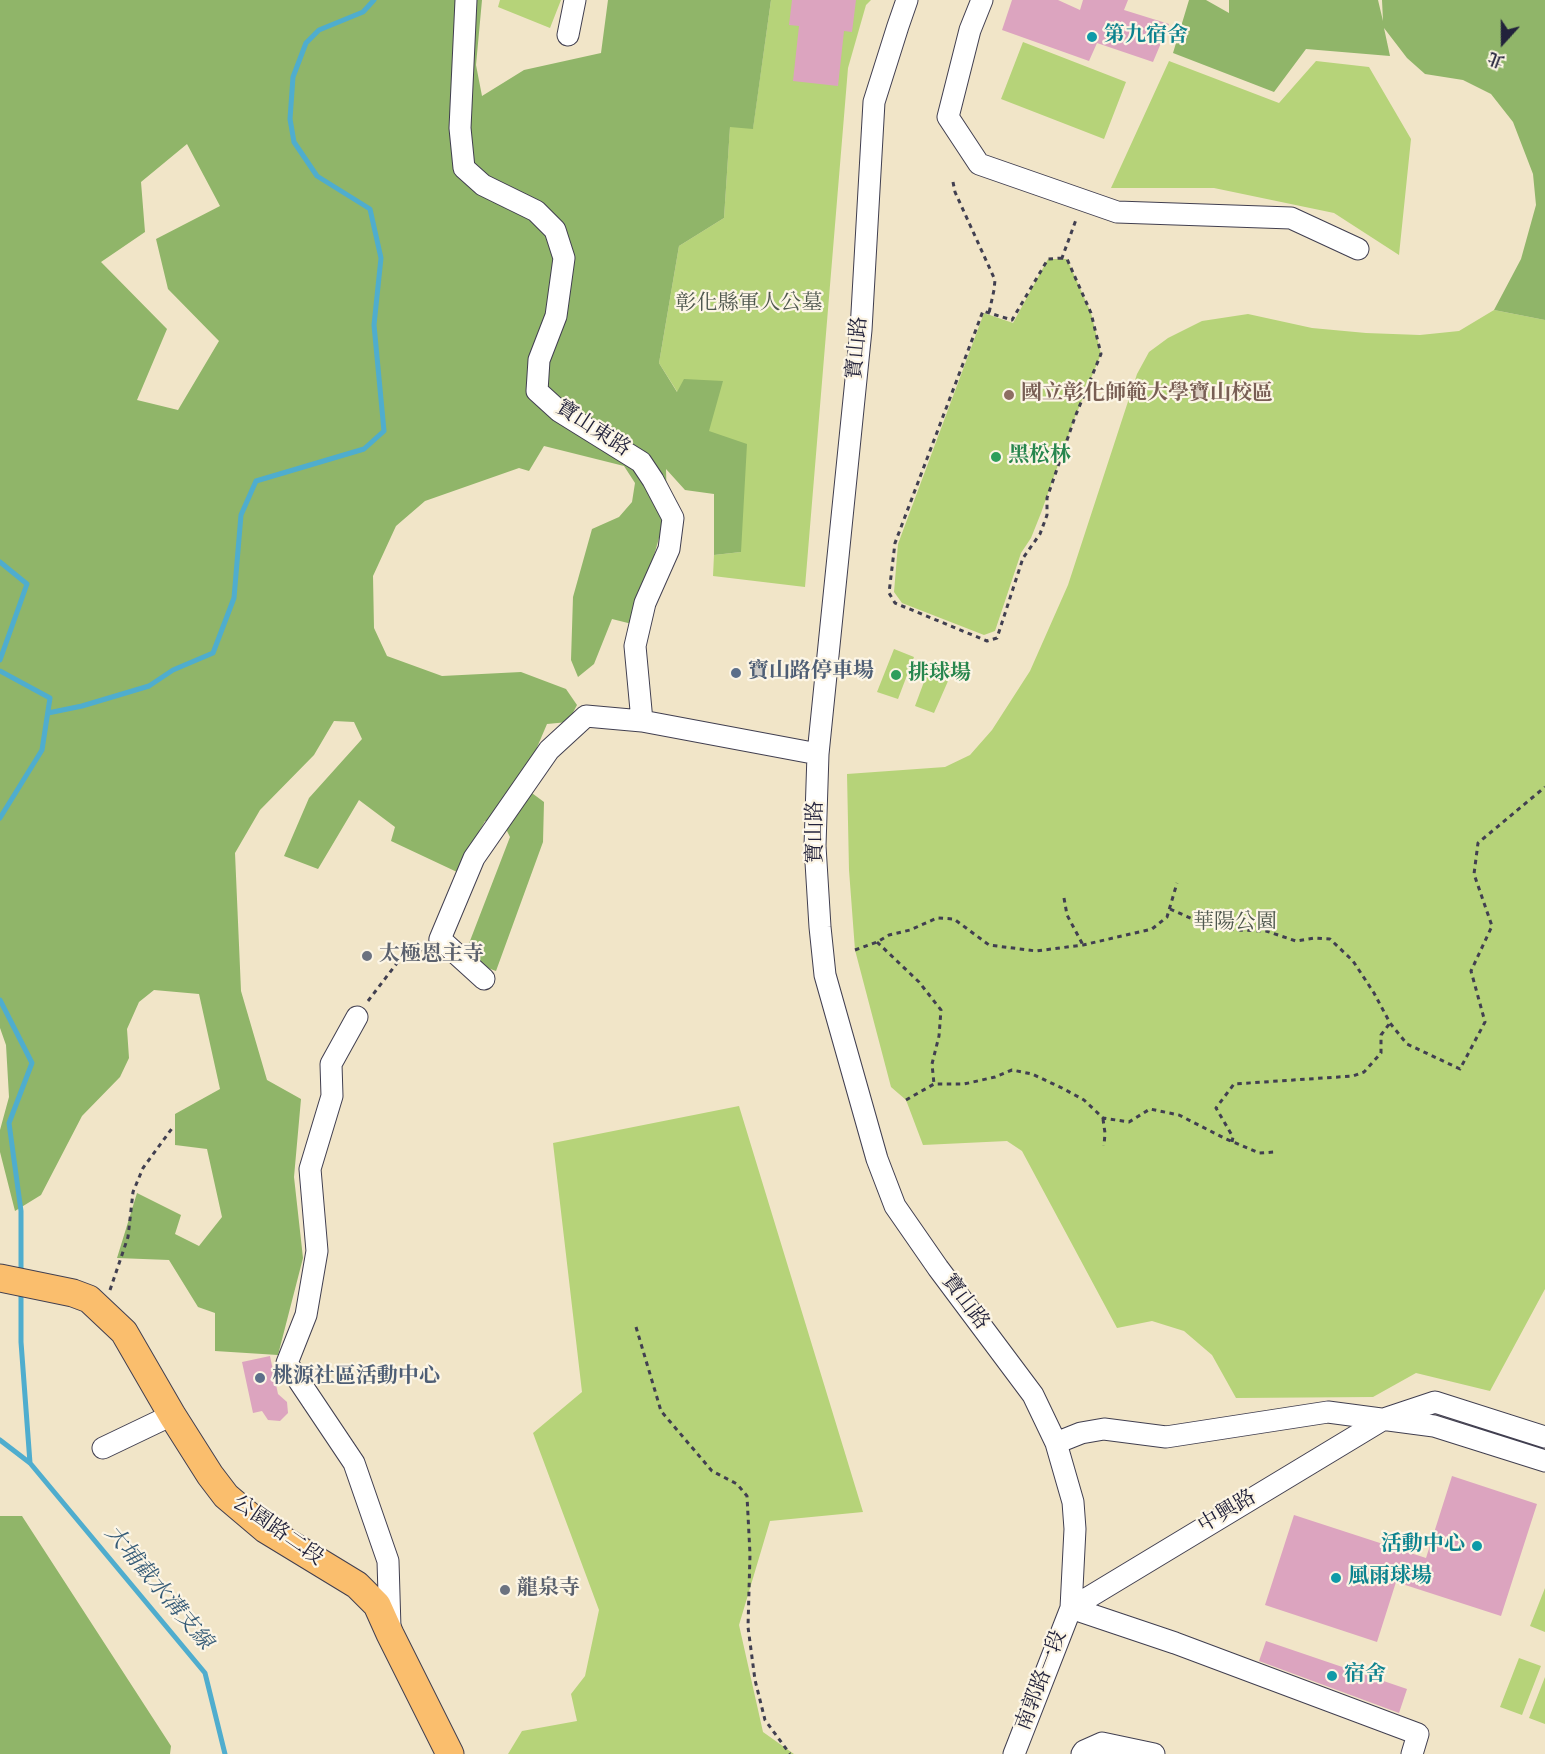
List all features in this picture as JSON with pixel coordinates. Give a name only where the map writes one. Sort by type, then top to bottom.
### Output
[{"type":"main road","name":"公園路二段","points":[[9,1276],[89,1299],[124,1332],[172,1415],[226,1496],[265,1529],[357,1585],[377,1605],[450,1754]]},
{"type":"street","name":"寶山東路","points":[[466,0],[459,128],[464,168],[483,185],[536,211],[555,230],[564,258],[556,316],[539,360],[537,391],[559,411],[641,462],[673,518],[669,549],[645,603],[635,646],[642,721]]},
{"type":"street","points":[[568,35],[575,0]]},
{"type":"street","name":"寶山路","points":[[907,0],[874,102],[861,330],[818,754],[815,846],[820,927],[825,975],[877,1159],[895,1206],[938,1268],[1033,1395],[1056,1443],[1073,1502],[1075,1528],[1071,1608]]},
{"type":"street","points":[[981,0],[970,30],[948,117],[978,164],[1117,212],[1291,218],[1358,249]]},
{"type":"street","points":[[484,979],[440,939],[474,858],[549,750],[586,716],[642,721],[818,754]]},
{"type":"street","points":[[357,1017],[331,1064],[332,1096],[310,1169],[317,1251],[306,1315],[287,1363],[354,1463],[388,1561],[390,1634]]},
{"type":"street","name":"中興路","points":[[1071,1608],[1384,1419],[1435,1402],[1545,1437]]},
{"type":"street","points":[[1056,1443],[1081,1433],[1104,1429],[1166,1437],[1328,1412],[1434,1426],[1545,1461]]},
{"type":"street","points":[[104,1449],[172,1415]]},
{"type":"street","points":[[1071,1608],[1175,1642],[1415,1744]]},
{"type":"street","name":"南郭路一段","points":[[1014,1754],[1071,1608]]},
{"type":"street","points":[[1082,1754],[1102,1743],[1154,1754]]},
{"type":"path","points":[[953,182],[955,192],[995,280],[989,313]]},
{"type":"path","points":[[1062,258],[1078,213]]},
{"type":"path","points":[[1062,258],[1067,259],[1091,313],[1101,354],[1075,417],[1047,498],[1047,515],[1040,534],[1023,558],[997,638],[987,641],[895,603],[889,593],[895,543],[983,311],[1012,320],[1048,259],[1062,258]]},
{"type":"path","points":[[1170,909],[1204,924],[1237,930],[1266,931],[1296,940],[1330,939],[1353,962],[1374,993],[1390,1023],[1407,1044],[1460,1069],[1485,1022],[1471,972],[1492,926],[1474,874],[1478,843],[1545,787]]},
{"type":"path","points":[[855,950],[937,918],[954,919],[989,945],[1036,951],[1083,945],[1152,929],[1167,917],[1177,883]]},
{"type":"path","points":[[1064,898],[1067,915],[1083,945]]},
{"type":"path","points":[[357,1017],[397,963],[440,939]]},
{"type":"path","points":[[877,942],[919,982],[940,1010],[939,1035],[932,1064],[934,1084]]},
{"type":"path","points":[[1232,1142],[1233,1137],[1216,1108],[1234,1084],[1353,1076],[1364,1072],[1381,1053],[1381,1035],[1390,1023]]},
{"type":"path","points":[[906,1100],[934,1084],[964,1084],[995,1077],[1012,1070],[1032,1074],[1084,1100],[1103,1118],[1129,1122],[1150,1109],[1179,1115],[1259,1153],[1275,1152]]},
{"type":"path","points":[[1103,1118],[1106,1133],[1104,1146]]},
{"type":"path","points":[[102,1311],[128,1237],[133,1192],[143,1168],[173,1127]]},
{"type":"path","points":[[636,1327],[661,1411],[712,1471],[737,1484],[747,1496],[750,1554],[748,1627],[755,1680],[765,1720],[790,1754]]},
{"type":"green space","points":[[0,0],[482,0],[476,65],[482,96],[524,70],[601,53],[608,0],[771,0],[753,129],[730,127],[724,218],[679,246],[659,363],[677,392],[684,379],[723,381],[709,431],[747,444],[741,552],[714,555],[714,494],[685,490],[666,469],[667,510],[637,615],[632,624],[612,619],[594,664],[578,677],[571,660],[573,597],[592,529],[619,517],[632,502],[635,483],[624,466],[544,446],[529,471],[519,468],[425,501],[396,526],[373,576],[374,628],[387,656],[442,676],[521,672],[566,689],[577,705],[568,722],[547,724],[521,785],[544,802],[543,842],[496,971],[463,959],[510,837],[505,827],[485,821],[457,872],[391,841],[395,827],[359,800],[318,869],[284,856],[309,798],[362,739],[354,722],[334,721],[314,755],[260,810],[235,853],[241,991],[267,1080],[301,1099],[294,1177],[303,1258],[278,1355],[215,1351],[215,1313],[198,1307],[169,1260],[117,1258],[137,1193],[181,1215],[175,1234],[199,1246],[222,1217],[207,1149],[175,1145],[175,1114],[220,1089],[199,994],[154,990],[139,1002],[127,1029],[129,1058],[120,1077],[82,1116],[41,1195],[15,1211],[0,1152],[0,1130],[9,1097],[6,1045],[0,1028]],"holes":[[[187,144],[220,206],[156,239],[168,289],[219,341],[178,410],[137,400],[167,329],[101,262],[145,232],[141,182]]]},
{"type":"green space","points":[[500,0],[561,0],[550,28],[498,7]]},
{"type":"green space","name":"彰化縣軍人公墓","points":[[771,0],[871,0],[866,5],[848,68],[805,587],[713,576],[714,555],[741,552],[709,431],[678,393],[659,363],[679,246],[724,218],[730,126],[753,128]]},
{"type":"green space","points":[[1189,0],[1206,0],[1229,13],[1229,0],[1378,0],[1383,21],[1382,0],[1545,0],[1545,320],[1494,310],[1521,259],[1536,205],[1533,174],[1513,122],[1491,94],[1463,80],[1425,74],[1407,58],[1384,28],[1390,56],[1306,49],[1274,92],[1173,53]]},
{"type":"green space","points":[[1023,42],[1126,82],[1104,139],[1001,99]]},
{"type":"green space","points":[[1169,61],[1279,103],[1316,61],[1369,67],[1411,139],[1399,255],[1334,213],[1214,188],[1111,188]]},
{"type":"green space","name":"黑松林","points":[[1048,259],[1067,259],[1091,313],[1101,354],[1075,417],[1031,538],[1021,553],[995,631],[984,635],[902,603],[894,592],[898,544],[984,313],[1013,323]]},
{"type":"green space","name":"華陽公園","points":[[1494,310],[1545,320],[1545,1289],[1490,1391],[1416,1373],[1373,1397],[1236,1398],[1212,1355],[1184,1331],[1152,1321],[1117,1328],[1022,1151],[1007,1141],[923,1145],[906,1100],[891,1087],[855,950],[849,870],[847,774],[945,767],[970,755],[992,730],[1030,671],[1068,585],[1137,374],[1149,352],[1168,338],[1202,321],[1248,314],[1312,328],[1420,335],[1459,331]]},
{"type":"green space","name":"排球場","points":[[894,649],[914,657],[898,699],[877,692]]},
{"type":"green space","name":"排球場","points":[[931,663],[952,672],[934,713],[915,706]]},
{"type":"green space","points":[[739,1106],[863,1512],[770,1521],[739,1625],[763,1732],[794,1754],[508,1754],[522,1731],[577,1721],[571,1694],[585,1676],[599,1610],[533,1433],[582,1392],[553,1143]]},
{"type":"green space","points":[[0,1516],[22,1516],[171,1746],[170,1754],[0,1754]]},
{"type":"green space","points":[[1545,1588],[1545,1632],[1530,1626]]},
{"type":"green space","points":[[1519,1658],[1541,1666],[1522,1715],[1500,1707]]},
{"type":"green space","points":[[1545,1677],[1545,1724],[1529,1718]]},
{"type":"building","points":[[792,0],[856,0],[852,32],[844,31],[838,86],[793,81],[799,26],[789,25]]},
{"type":"building","name":"第九宿舍","points":[[1012,0],[1058,0],[1080,10],[1083,0],[1128,0],[1124,10],[1169,24],[1153,62],[1097,43],[1089,61],[1002,30]]},
{"type":"building","name":"桃源社區活動中心","points":[[270,1356],[278,1394],[287,1402],[288,1413],[280,1421],[268,1420],[262,1411],[253,1413],[242,1362]]},
{"type":"building","points":[[1452,1476],[1537,1504],[1501,1616],[1396,1582],[1377,1642],[1265,1605],[1294,1515],[1426,1558]]},
{"type":"building","name":"宿舍","points":[[1266,1641],[1407,1689],[1399,1713],[1259,1661]]},
{"type":"waterway","points":[[48,713],[82,706],[149,686],[173,670],[213,653],[234,598],[241,515],[256,481],[364,449],[384,431],[374,325],[381,258],[370,209],[317,176],[294,142],[290,119],[293,77],[306,43],[319,30],[363,12],[374,0]]},
{"type":"waterway","points":[[0,562],[27,584],[0,660]]},
{"type":"waterway","points":[[0,671],[50,698],[42,750],[0,818]]},
{"type":"waterway","points":[[0,1000],[32,1063],[9,1123],[21,1211],[21,1275]]},
{"type":"waterway","points":[[21,1291],[21,1342],[30,1463]]},
{"type":"waterway","name":"大埔截水溝支線","points":[[0,1440],[30,1463],[205,1673],[225,1754]]},
{"type":"place","name":"第九宿舍","points":[[1092,37]]},
{"type":"place","name":"國立彰化師範大學寶山校區","points":[[1009,395]]},
{"type":"place","name":"黑松林","points":[[996,457]]},
{"type":"place","name":"寶山路停車場","points":[[736,673]]},
{"type":"place","name":"排球場","points":[[896,675]]},
{"type":"place","name":"太極恩主寺","points":[[367,956]]},
{"type":"place","name":"桃源社區活動中心","points":[[260,1378]]},
{"type":"place","name":"活動中心","points":[[1477,1546]]},
{"type":"place","name":"風雨球場","points":[[1336,1578]]},
{"type":"place","name":"龍泉寺","points":[[505,1590]]},
{"type":"place","name":"宿舍","points":[[1332,1676]]}]
